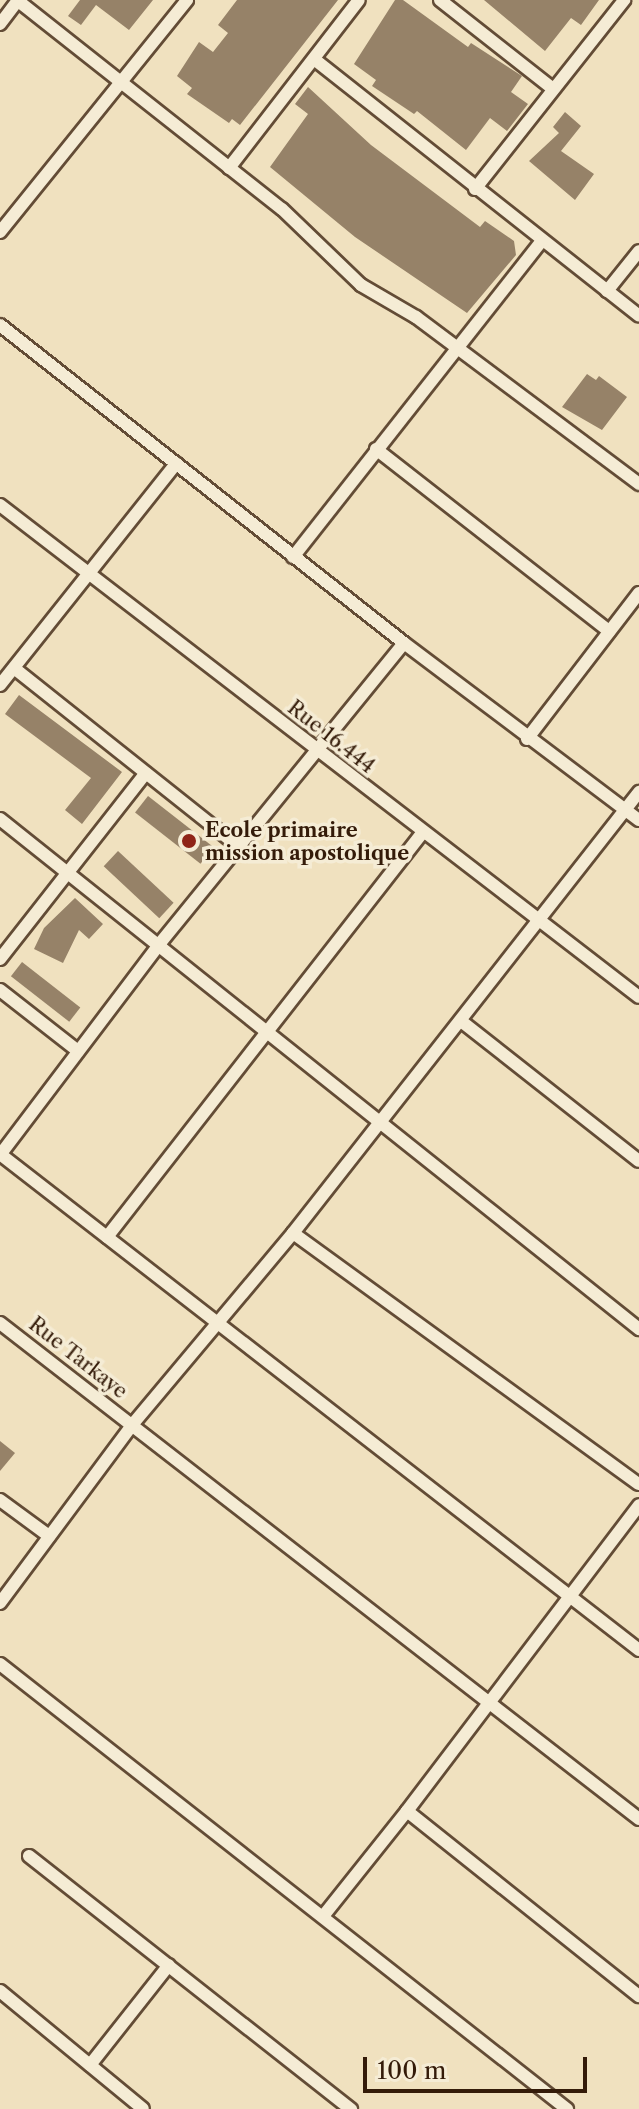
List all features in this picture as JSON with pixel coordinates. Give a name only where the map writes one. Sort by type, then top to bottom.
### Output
[{"type":"street","points":[[0,232],[187,0]]},
{"type":"street","points":[[229,168],[359,0]]},
{"type":"street","points":[[440,0],[553,89]]},
{"type":"street","points":[[475,189],[624,0]]},
{"type":"street","points":[[0,24],[22,1],[120,84],[282,209],[361,285],[457,348],[639,484]]},
{"type":"street","points":[[314,59],[639,316]]},
{"type":"street","points":[[293,557],[542,241]]},
{"type":"street","points":[[607,291],[639,251]]},
{"type":"street","points":[[0,325],[527,739],[639,820]]},
{"type":"street","points":[[376,449],[609,631]]},
{"type":"street","points":[[0,685],[176,464]]},
{"type":"street","name":"Rue 16.444","points":[[0,505],[639,997]]},
{"type":"street","points":[[527,739],[639,593]]},
{"type":"street","points":[[404,643],[161,942],[0,1154],[639,1650]]},
{"type":"street","points":[[14,668],[239,847]]},
{"type":"street","points":[[0,959],[146,773]]},
{"type":"street","points":[[0,1603],[132,1425],[382,1122],[639,792]]},
{"type":"street","points":[[0,819],[161,942],[639,1329]]},
{"type":"street","points":[[107,1237],[423,832]]},
{"type":"street","points":[[0,990],[78,1051]]},
{"type":"street","points":[[461,1021],[639,1161]]},
{"type":"street","points":[[293,1233],[639,1484]]},
{"type":"street","name":"Rue Tarkaye","points":[[0,1323],[489,1699],[639,1819]]},
{"type":"street","points":[[0,1500],[49,1536]]},
{"type":"street","points":[[324,1915],[407,1811],[639,1505]]},
{"type":"street","points":[[0,1664],[324,1915],[567,2109]]},
{"type":"street","points":[[407,1811],[639,1996]]},
{"type":"street","points":[[29,1856],[351,2109]]},
{"type":"street","points":[[90,2065],[169,1965]]},
{"type":"street","points":[[0,1991],[143,2109]]},
{"type":"building","points":[[80,0],[153,0],[129,30],[96,5],[81,25],[68,16]]},
{"type":"building","points":[[237,0],[338,0],[240,125],[232,119],[229,123],[187,94],[192,88],[177,76],[199,42],[213,52],[228,33],[218,25]]},
{"type":"building","points":[[395,0],[403,0],[468,47],[471,43],[522,76],[511,92],[528,104],[507,131],[490,118],[466,150],[417,111],[414,114],[372,86],[376,80],[354,64]]},
{"type":"building","points":[[484,0],[599,0],[581,25],[571,18],[545,51]]},
{"type":"building","points":[[308,87],[371,145],[480,227],[485,221],[514,241],[516,255],[467,313],[355,237],[270,167],[308,114],[295,104]]},
{"type":"building","points":[[565,112],[581,126],[561,151],[594,174],[575,200],[529,161],[559,133],[553,127]]},
{"type":"building","points":[[587,374],[596,380],[599,376],[627,397],[602,430],[562,407]]},
{"type":"building","points":[[19,695],[122,772],[82,824],[65,810],[91,778],[5,714]]},
{"type":"building","points":[[148,796],[213,847],[200,864],[135,813]]},
{"type":"building","points":[[118,851],[174,903],[159,918],[104,866]]},
{"type":"building","points":[[75,898],[103,924],[89,939],[79,930],[63,963],[34,949],[44,928]]},
{"type":"building","points":[[22,962],[80,1008],[69,1022],[11,976]]},
{"type":"building","points":[[0,1441],[15,1453],[0,1471]]},
{"type":"place","name":"Ecole primaire mission apostolique","points":[[189,841]]}]
